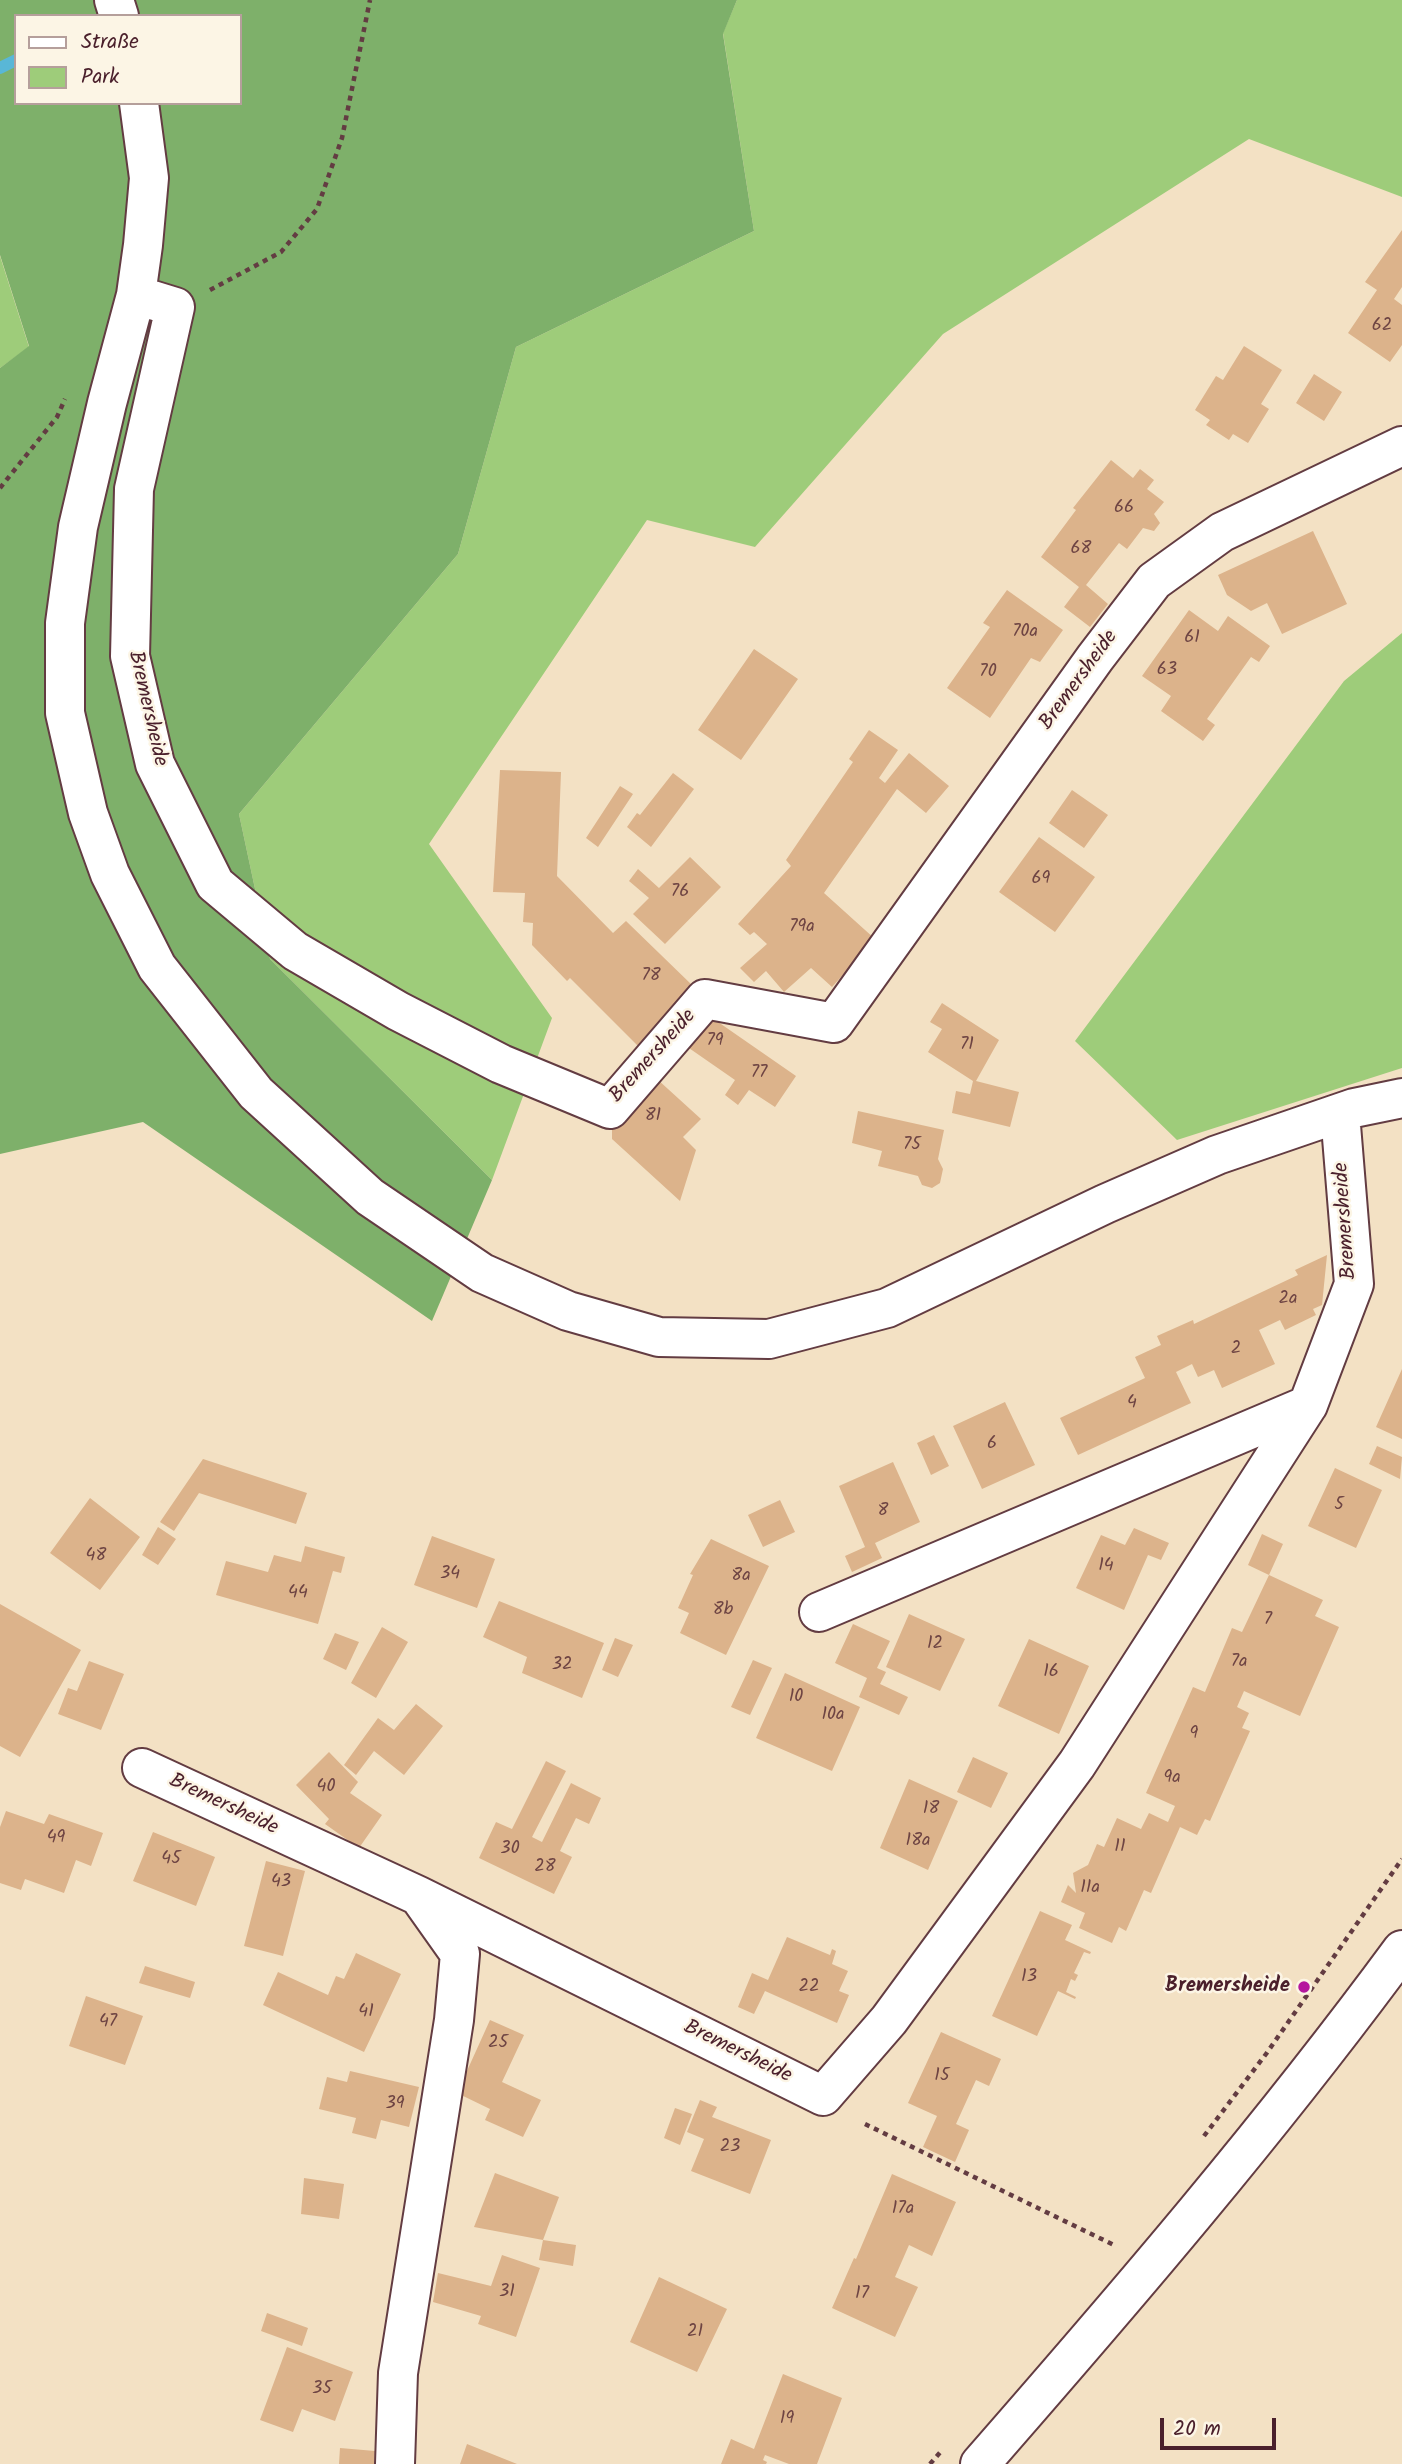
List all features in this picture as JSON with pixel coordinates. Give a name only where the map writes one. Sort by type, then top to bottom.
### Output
[{"type":"street","points":[[139,105],[149,178],[143,245],[135,295],[78,527],[65,623],[65,713],[88,813],[106,862],[157,967],[256,1093],[370,1197],[482,1273],[568,1311],[659,1337],[769,1339],[887,1308],[1130,1193],[1217,1155],[1339,1113],[1402,1098]]},
{"type":"street","points":[[135,295],[175,307]]},
{"type":"street","name":"Bremersheide","points":[[175,307],[134,489],[130,656],[155,764],[215,884],[295,951],[398,1012],[501,1064],[610,1109],[705,999],[834,1023],[1095,658],[1154,581],[1222,532],[1402,446]]},
{"type":"street","name":"Bremersheide","points":[[142,1768],[419,1896],[823,2096],[889,2020],[1077,1764],[1308,1405],[1354,1284],[1339,1113]]},
{"type":"street","points":[[819,1612],[1308,1405]]},
{"type":"street","name":"Bremersheide","points":[[396,2464],[398,2373],[454,2020],[460,1954],[419,1896]]},
{"type":"street","points":[[980,2464],[1149,2269],[1358,2010],[1402,1950]]},
{"type":"path","points":[[175,307],[226,283],[281,252],[317,209],[342,138],[370,0]]},
{"type":"path","points":[[1200,2140],[1266,2054],[1402,1859]]},
{"type":"path","points":[[865,2124],[1119,2248]]},
{"type":"path","points":[[930,2464],[948,2443]]},
{"type":"green space","points":[[0,0],[737,0],[723,34],[754,231],[516,347],[458,554],[239,814],[270,959],[492,1180],[432,1321],[143,1122],[0,1154],[0,368],[29,346],[0,255]]},
{"type":"green space","points":[[737,0],[1402,0],[1402,197],[1249,139],[943,334],[755,547],[647,520],[429,844],[552,1018],[492,1180],[270,959],[239,814],[458,554],[516,347],[754,231],[723,33]]},
{"type":"green space","points":[[0,256],[29,347],[0,368]]},
{"type":"green space","points":[[1402,633],[1402,1068],[1177,1140],[1075,1041],[1344,681]]},
{"type":"building","points":[[1402,230],[1402,287],[1394,299],[1402,305],[1402,345],[1390,362],[1348,333],[1377,290],[1365,282]]},
{"type":"building","points":[[1244,346],[1282,370],[1261,404],[1269,409],[1248,443],[1233,434],[1229,440],[1206,425],[1210,420],[1195,410],[1216,376],[1223,380]]},
{"type":"building","points":[[1314,374],[1342,392],[1324,421],[1296,403]]},
{"type":"building","points":[[1111,460],[1133,478],[1140,469],[1154,480],[1147,489],[1164,502],[1154,514],[1160,523],[1154,531],[1143,528],[1127,549],[1119,543],[1086,585],[1108,604],[1090,627],[1064,607],[1079,587],[1041,557],[1076,510],[1073,508]]},
{"type":"building","points":[[1313,531],[1347,604],[1282,634],[1267,603],[1251,611],[1227,595],[1218,575]]},
{"type":"building","points":[[1007,590],[1063,630],[1040,662],[1031,658],[990,718],[947,688],[990,627],[983,623]]},
{"type":"building","points":[[1189,610],[1218,631],[1228,616],[1270,646],[1259,662],[1251,657],[1207,719],[1215,725],[1203,741],[1161,711],[1171,696],[1142,676]]},
{"type":"building","points":[[754,649],[798,679],[741,760],[698,730]]},
{"type":"building","points":[[869,730],[898,750],[879,778],[885,783],[909,753],[949,786],[926,813],[897,789],[824,893],[875,939],[832,987],[811,968],[784,992],[766,971],[754,982],[740,968],[767,944],[754,932],[750,935],[738,924],[791,866],[786,860],[853,762],[849,759]]},
{"type":"building","points":[[500,770],[561,772],[557,876],[613,933],[626,921],[693,986],[644,1052],[570,978],[567,981],[532,945],[533,923],[523,922],[525,893],[493,892]]},
{"type":"building","points":[[673,773],[694,789],[651,847],[627,827],[637,813],[640,815]]},
{"type":"building","points":[[620,786],[633,794],[598,847],[586,838]]},
{"type":"building","points":[[1072,790],[1108,815],[1084,848],[1049,823]]},
{"type":"building","points":[[1039,837],[1095,877],[1055,932],[999,892]]},
{"type":"building","points":[[690,857],[721,887],[665,944],[633,914],[649,898],[629,881],[638,869],[659,888]]},
{"type":"building","points":[[942,1003],[999,1040],[976,1081],[1019,1092],[1010,1127],[952,1113],[956,1091],[970,1094],[973,1081],[928,1052],[942,1029],[930,1022]]},
{"type":"building","points":[[708,1015],[796,1076],[775,1107],[749,1090],[738,1105],[725,1095],[735,1080],[686,1046]]},
{"type":"building","points":[[657,1079],[701,1119],[683,1137],[696,1150],[680,1201],[612,1139],[612,1129]]},
{"type":"building","points":[[858,1111],[944,1130],[938,1159],[943,1169],[940,1183],[932,1188],[922,1185],[918,1176],[878,1166],[882,1151],[852,1143]]},
{"type":"building","points":[[1327,1255],[1322,1305],[1313,1309],[1316,1315],[1285,1330],[1280,1320],[1259,1330],[1275,1364],[1222,1388],[1214,1370],[1198,1377],[1192,1364],[1176,1372],[1191,1403],[1078,1455],[1060,1418],[1145,1378],[1135,1357],[1161,1345],[1157,1336],[1193,1320],[1194,1324],[1298,1275],[1295,1270]]},
{"type":"building","points":[[1402,1369],[1402,1439],[1376,1427]]},
{"type":"building","points":[[1005,1402],[1035,1465],[982,1489],[953,1426]]},
{"type":"building","points":[[934,1435],[949,1466],[931,1475],[917,1443]]},
{"type":"building","points":[[1377,1446],[1402,1457],[1400,1479],[1369,1464]]},
{"type":"building","points":[[203,1459],[307,1493],[296,1524],[199,1493],[174,1531],[160,1522]]},
{"type":"building","points":[[893,1462],[920,1522],[875,1543],[882,1558],[852,1572],[845,1556],[865,1547],[839,1486]]},
{"type":"building","points":[[1335,1468],[1382,1490],[1356,1548],[1308,1526]]},
{"type":"building","points":[[90,1498],[140,1537],[100,1590],[50,1553]]},
{"type":"building","points":[[780,1500],[795,1532],[763,1547],[748,1515]]},
{"type":"building","points":[[158,1527],[176,1539],[158,1565],[142,1555]]},
{"type":"building","points":[[1134,1528],[1169,1543],[1161,1560],[1148,1555],[1124,1610],[1076,1588],[1101,1535],[1125,1545]]},
{"type":"building","points":[[1262,1534],[1283,1544],[1269,1575],[1248,1565]]},
{"type":"building","points":[[432,1536],[495,1559],[477,1608],[414,1585]]},
{"type":"building","points":[[711,1539],[769,1566],[726,1655],[680,1633],[689,1613],[678,1608],[693,1575],[690,1574]]},
{"type":"building","points":[[305,1546],[345,1557],[341,1573],[333,1571],[318,1624],[216,1595],[226,1561],[268,1572],[274,1555],[301,1562]]},
{"type":"building","points":[[1269,1575],[1323,1600],[1315,1616],[1339,1627],[1300,1716],[1244,1691],[1237,1707],[1249,1713],[1242,1728],[1250,1731],[1210,1821],[1205,1819],[1197,1835],[1180,1827],[1151,1893],[1144,1890],[1126,1931],[1119,1927],[1112,1943],[1079,1928],[1085,1913],[1061,1902],[1068,1885],[1076,1893],[1073,1873],[1088,1865],[1097,1844],[1104,1847],[1117,1818],[1141,1829],[1149,1813],[1168,1822],[1175,1806],[1146,1793],[1193,1687],[1205,1692],[1232,1628],[1242,1632]]},
{"type":"building","points":[[499,1601],[604,1643],[582,1698],[522,1673],[527,1657],[483,1637]]},
{"type":"building","points":[[0,1604],[81,1650],[20,1757],[0,1746]]},
{"type":"building","points":[[909,1614],[965,1639],[940,1691],[886,1667]]},
{"type":"building","points":[[853,1624],[890,1641],[877,1668],[886,1672],[880,1684],[908,1697],[899,1715],[859,1697],[867,1678],[835,1663]]},
{"type":"building","points":[[382,1627],[408,1642],[376,1698],[351,1683]]},
{"type":"building","points":[[335,1633],[359,1642],[346,1670],[323,1659]]},
{"type":"building","points":[[615,1638],[633,1645],[618,1677],[602,1670]]},
{"type":"building","points":[[1029,1639],[1089,1666],[1059,1734],[998,1706]]},
{"type":"building","points":[[753,1660],[772,1668],[750,1715],[731,1707]]},
{"type":"building","points":[[89,1661],[124,1674],[101,1730],[58,1714],[68,1688],[77,1691]]},
{"type":"building","points":[[785,1673],[860,1707],[832,1771],[756,1738]]},
{"type":"building","points":[[416,1704],[443,1726],[404,1775],[374,1751],[356,1775],[344,1765],[378,1718],[394,1730]]},
{"type":"building","points":[[329,1752],[358,1782],[350,1793],[382,1815],[359,1848],[325,1824],[329,1819],[296,1785]]},
{"type":"building","points":[[973,1757],[1008,1773],[991,1808],[957,1792]]},
{"type":"building","points":[[546,1761],[566,1771],[532,1837],[542,1842],[571,1783],[601,1798],[589,1824],[576,1818],[560,1851],[572,1857],[554,1894],[479,1858],[496,1822],[512,1829]]},
{"type":"building","points":[[909,1779],[958,1801],[928,1870],[880,1848]]},
{"type":"building","points":[[6,1811],[44,1824],[49,1814],[103,1833],[91,1866],[76,1860],[64,1893],[25,1879],[21,1890],[0,1883],[0,1827]]},
{"type":"building","points":[[153,1832],[215,1857],[196,1906],[133,1881]]},
{"type":"building","points":[[266,1861],[305,1871],[283,1956],[244,1946]]},
{"type":"building","points":[[1040,1911],[1072,1925],[1065,1940],[1091,1952],[1084,1952],[1074,1973],[1078,1975],[1075,1981],[1071,1979],[1066,1992],[1076,1997],[1075,1999],[1058,1991],[1037,2036],[992,2016]]},
{"type":"building","points":[[787,1937],[830,1955],[832,1949],[836,1951],[832,1964],[848,1971],[839,1991],[849,1995],[837,2023],[765,1991],[754,2014],[738,2007],[752,1973],[768,1980]]},
{"type":"building","points":[[356,1953],[401,1974],[364,2052],[263,2005],[278,1972],[328,1995],[336,1976],[344,1979]]},
{"type":"building","points":[[145,1966],[195,1982],[190,1998],[139,1983]]},
{"type":"building","points":[[86,1996],[143,2016],[125,2065],[69,2046]]},
{"type":"building","points":[[490,2020],[524,2035],[502,2082],[541,2100],[523,2137],[485,2120],[490,2109],[457,2093]]},
{"type":"building","points":[[941,2032],[1001,2059],[989,2086],[976,2080],[956,2124],[969,2130],[955,2162],[923,2147],[937,2116],[908,2103]]},
{"type":"building","points":[[350,2071],[419,2087],[409,2127],[381,2120],[376,2139],[352,2133],[356,2118],[319,2109],[327,2077],[347,2082]]},
{"type":"building","points":[[700,2100],[717,2107],[712,2117],[771,2140],[750,2194],[691,2171],[704,2139],[687,2132]]},
{"type":"building","points":[[675,2108],[692,2114],[680,2145],[664,2138]]},
{"type":"building","points":[[495,2173],[559,2197],[543,2240],[474,2227]]},
{"type":"building","points":[[892,2174],[956,2202],[932,2256],[909,2245],[895,2277],[918,2287],[895,2337],[832,2308]]},
{"type":"building","points":[[304,2178],[344,2184],[339,2219],[301,2214]]},
{"type":"building","points":[[543,2240],[576,2245],[573,2266],[539,2260]]},
{"type":"building","points":[[502,2255],[540,2268],[516,2337],[478,2324],[481,2316],[433,2302],[438,2273],[491,2286]]},
{"type":"building","points":[[659,2277],[727,2309],[697,2372],[630,2342]]},
{"type":"building","points":[[267,2313],[308,2328],[302,2346],[261,2331]]},
{"type":"building","points":[[287,2347],[353,2372],[335,2421],[302,2409],[293,2432],[260,2420]]},
{"type":"building","points":[[783,2374],[842,2398],[817,2464],[789,2464],[765,2455],[763,2460],[766,2464],[721,2464],[731,2439],[754,2449]]},
{"type":"building","points":[[467,2444],[517,2464],[460,2464]]},
{"type":"building","points":[[340,2448],[375,2451],[374,2464],[339,2464]]},
{"type":"waterway","points":[[0,68],[14,61]]},
{"type":"place","name":"Bremersheide","points":[[1304,1987]]}]
